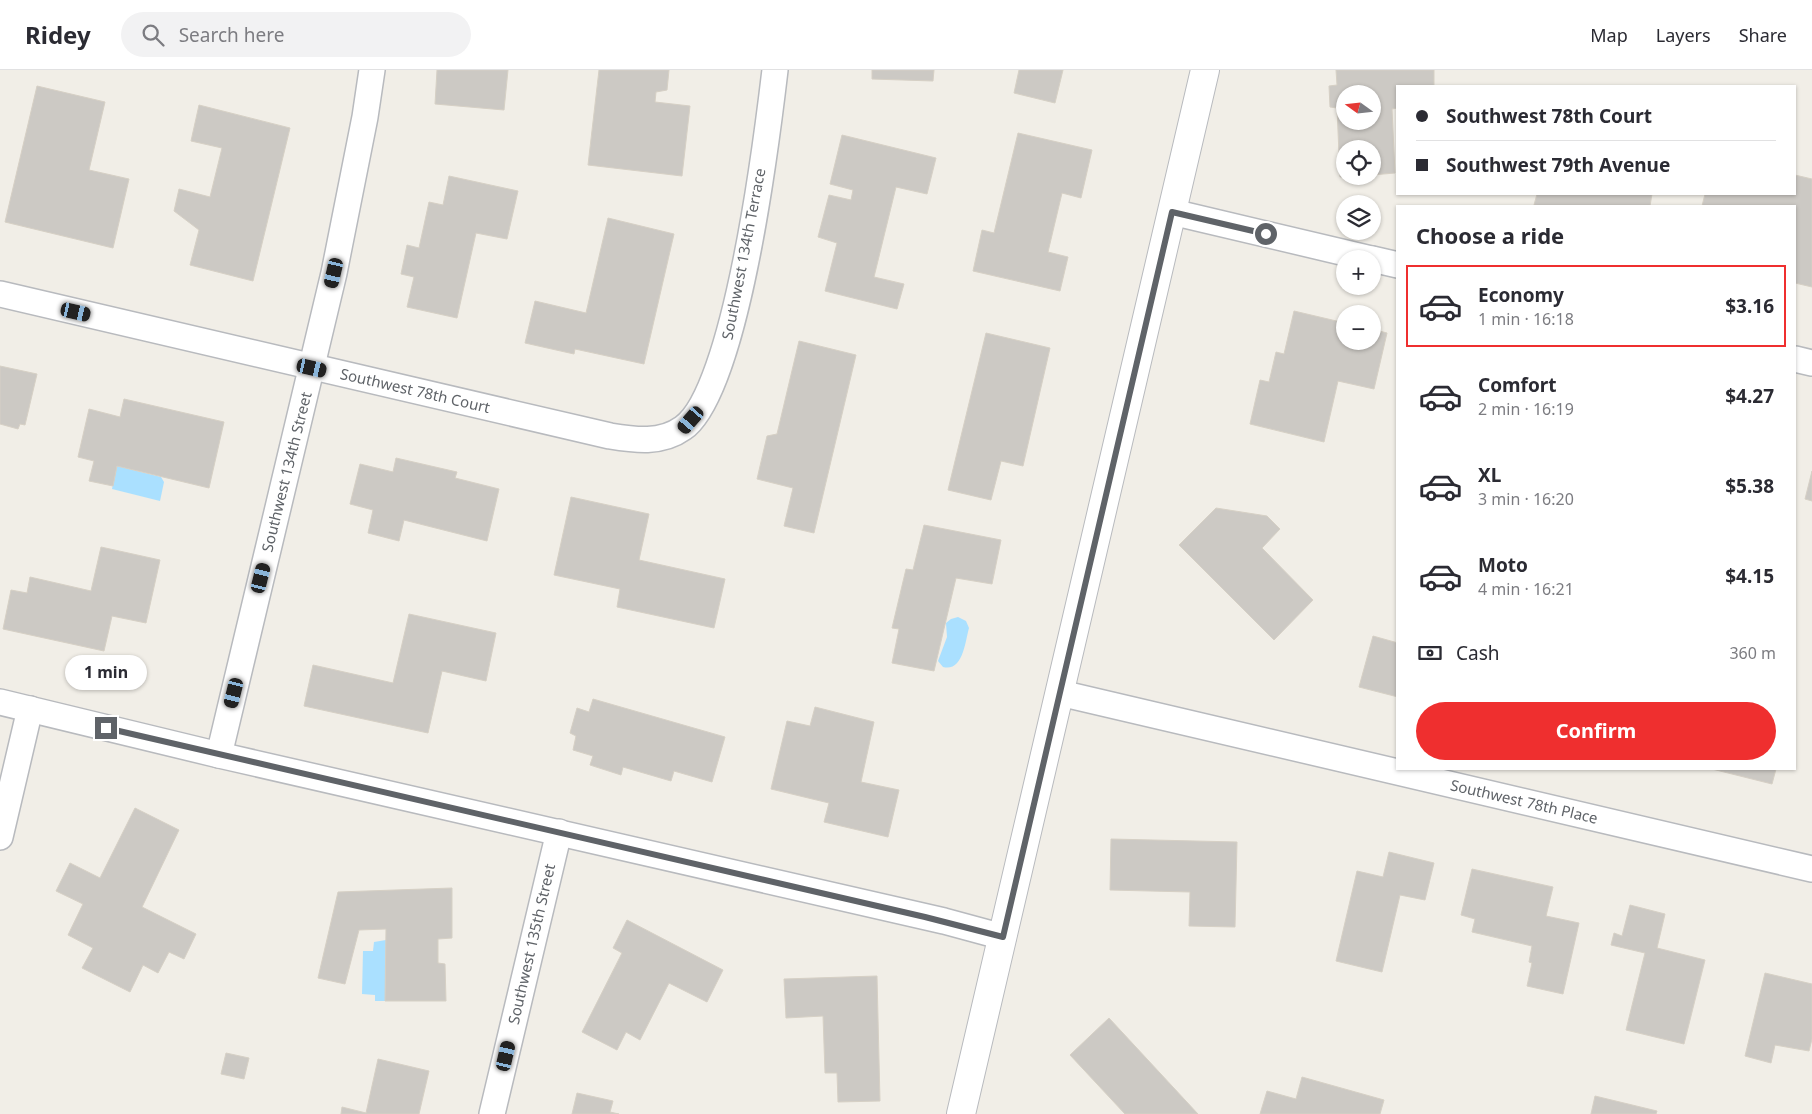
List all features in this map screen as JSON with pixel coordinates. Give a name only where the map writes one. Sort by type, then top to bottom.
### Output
[{"type":"street","name":"Southwest 134th Street","points":[[219,755],[312,368],[353,182],[372,70]]},
{"type":"street","name":"Southwest 134th Terrace","points":[[684,428],[698,412],[722,361],[756,202],[775,70]]},
{"type":"street","points":[[961,1114],[1205,70]]},
{"type":"street","points":[[1172,212],[1336,251]]},
{"type":"street","points":[[1381,261],[1396,265]]},
{"type":"street","name":"Southwest 78th Court","points":[[0,294],[312,368],[632,440],[651,440],[670,436],[684,428]]},
{"type":"street","points":[[1796,359],[1812,363]]},
{"type":"street","name":"Southwest 78th Place","points":[[1060,693],[1812,869]]},
{"type":"street","points":[[0,702],[219,755],[944,921],[1003,937]]},
{"type":"street","points":[[0,837],[30,709]]},
{"type":"street","name":"Southwest 135th Street","points":[[492,1114],[559,832]]},
{"type":"water","points":[[117,466],[161,477],[164,482],[160,501],[112,489]]},
{"type":"water","points":[[958,617],[966,621],[969,628],[962,655],[955,665],[943,667],[938,661],[947,637],[946,623]]},
{"type":"water","points":[[386,940],[385,1001],[375,1001],[375,995],[362,994],[363,951],[373,951],[374,942]]},
{"type":"building","points":[[437,70],[508,70],[504,110],[435,104]]},
{"type":"building","points":[[599,70],[669,70],[667,90],[656,92],[655,102],[690,106],[682,176],[588,165]]},
{"type":"building","points":[[872,70],[934,70],[933,81],[872,79]]},
{"type":"building","points":[[1019,70],[1063,70],[1055,103],[1014,93]]},
{"type":"building","points":[[1336,70],[1434,70],[1434,85],[1396,85],[1396,108],[1392,109],[1395,173],[1381,174],[1381,140],[1338,140],[1338,130],[1381,130],[1381,85],[1337,85]]},
{"type":"building","points":[[1336,85],[1336,108],[1330,107],[1329,86]]},
{"type":"building","points":[[37,86],[105,102],[89,170],[129,179],[113,248],[5,222]]},
{"type":"building","points":[[199,105],[290,128],[253,281],[190,265],[199,230],[174,211],[179,189],[210,197],[222,148],[191,141]]},
{"type":"building","points":[[1018,133],[1092,150],[1081,198],[1062,193],[1048,252],[1068,257],[1060,291],[973,271],[982,230],[994,233]]},
{"type":"building","points":[[842,135],[936,158],[927,194],[896,187],[874,277],[904,284],[897,309],[825,291],[837,243],[818,237],[829,195],[851,200],[853,190],[830,184]]},
{"type":"building","points":[[1796,175],[1812,179],[1812,287],[1796,283],[1796,205],[1702,205],[1705,195],[1796,195]]},
{"type":"building","points":[[449,176],[518,191],[507,239],[476,233],[457,318],[407,307],[414,277],[401,274],[407,245],[419,248],[429,202],[443,205]]},
{"type":"building","points":[[1537,195],[1652,195],[1650,205],[1534,205]]},
{"type":"building","points":[[608,218],[674,234],[644,364],[575,349],[574,354],[525,343],[535,301],[586,313]]},
{"type":"building","points":[[1294,311],[1336,321],[1336,350],[1381,350],[1381,331],[1387,333],[1374,389],[1338,381],[1324,442],[1250,424],[1260,380],[1269,382],[1276,352],[1284,354]]},
{"type":"building","points":[[986,333],[1050,348],[1023,466],[1001,461],[991,500],[948,490]]},
{"type":"building","points":[[799,341],[856,355],[814,533],[784,526],[793,488],[757,479],[767,436],[777,434]]},
{"type":"building","points":[[0,366],[37,374],[25,425],[20,424],[18,429],[0,424]]},
{"type":"building","points":[[124,399],[224,422],[209,488],[117,466],[113,486],[89,481],[94,461],[78,457],[89,409],[120,417]]},
{"type":"building","points":[[396,458],[457,472],[455,478],[499,489],[487,541],[404,520],[399,541],[368,533],[373,510],[350,504],[360,464],[393,472]]},
{"type":"building","points":[[1812,471],[1812,501],[1805,499]]},
{"type":"building","points":[[571,497],[649,514],[639,560],[725,579],[714,628],[617,607],[620,589],[554,575]]},
{"type":"building","points":[[1216,508],[1267,516],[1280,529],[1262,548],[1313,600],[1274,640],[1179,545]]},
{"type":"building","points":[[924,525],[1001,540],[992,584],[956,578],[934,671],[892,663],[899,629],[892,628],[906,569],[913,570]]},
{"type":"building","points":[[101,547],[160,560],[146,623],[112,616],[104,651],[3,629],[11,590],[27,593],[30,577],[91,591]]},
{"type":"building","points":[[409,614],[496,633],[486,681],[442,671],[428,733],[304,706],[313,665],[393,683]]},
{"type":"building","points":[[1373,636],[1396,642],[1396,696],[1359,687]]},
{"type":"building","points":[[593,699],[725,737],[712,782],[674,771],[671,781],[623,767],[621,775],[590,765],[593,756],[573,750],[576,736],[570,733],[577,708],[589,712]]},
{"type":"building","points":[[815,707],[874,722],[861,782],[899,790],[888,837],[824,822],[829,803],[771,789],[787,721],[810,726]]},
{"type":"building","points":[[1716,770],[1776,770],[1772,784]]},
{"type":"building","points":[[135,808],[179,830],[142,907],[196,934],[184,959],[169,952],[158,973],[143,965],[130,992],[82,968],[93,948],[68,935],[83,904],[56,891],[70,863],[100,878]]},
{"type":"building","points":[[1111,839],[1237,842],[1235,927],[1189,926],[1190,892],[1110,890]]},
{"type":"building","points":[[1389,852],[1434,863],[1425,900],[1400,895],[1382,972],[1336,961],[1357,871],[1383,877]]},
{"type":"building","points":[[1472,869],[1553,887],[1546,916],[1579,923],[1563,994],[1527,986],[1532,963],[1529,962],[1532,946],[1472,932],[1475,919],[1461,915]]},
{"type":"building","points":[[452,888],[452,938],[438,939],[438,963],[445,964],[446,1001],[385,1001],[386,929],[359,930],[345,984],[318,978],[338,892]]},
{"type":"building","points":[[1630,905],[1665,914],[1657,948],[1705,960],[1684,1044],[1626,1030],[1645,953],[1611,945],[1614,933],[1622,936]]},
{"type":"building","points":[[627,920],[723,970],[707,1002],[669,983],[640,1040],[626,1032],[617,1050],[582,1032],[622,953],[613,948]]},
{"type":"building","points":[[1765,973],[1812,984],[1812,1039],[1809,1051],[1775,1045],[1771,1063],[1745,1056]]},
{"type":"building","points":[[877,976],[880,1101],[838,1102],[837,1073],[825,1073],[823,1016],[786,1018],[784,979]]},
{"type":"building","points":[[1109,1018],[1198,1114],[1125,1114],[1070,1055]]},
{"type":"building","points":[[226,1053],[249,1058],[244,1079],[221,1074]]},
{"type":"building","points":[[378,1059],[429,1071],[419,1114],[341,1114],[342,1107],[366,1113]]},
{"type":"building","points":[[1302,1077],[1384,1100],[1380,1114],[1260,1114],[1267,1091],[1296,1099]]},
{"type":"building","points":[[577,1093],[613,1101],[610,1112],[619,1114],[572,1114]]},
{"type":"building","points":[[1595,1096],[1657,1111],[1656,1114],[1591,1114]]},
{"type":"route","points":[[106,728],[944,921],[1003,937],[1172,212],[1266,234]]}]
